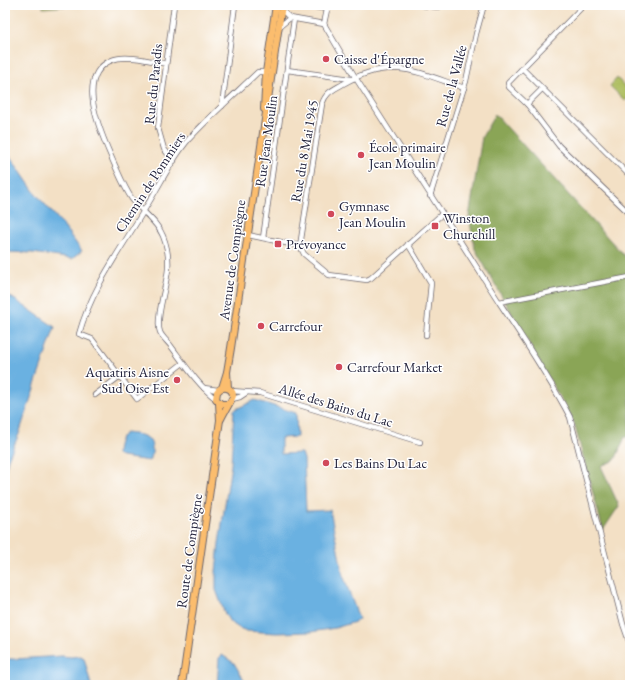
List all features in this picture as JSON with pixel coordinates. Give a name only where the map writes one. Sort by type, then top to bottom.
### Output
[{"type":"main road","name":"Avenue de Compiègne","points":[[225,389],[260,150],[276,5]]},
{"type":"main road","name":"Avenue de Compiègne","points":[[269,72],[282,7]]},
{"type":"main road","points":[[225,389],[233,395],[220,420],[216,395],[225,389]]},
{"type":"main road","points":[[218,401],[223,404],[230,402]]},
{"type":"main road","name":"Route de Compiègne","points":[[182,685],[220,420]]},
{"type":"street","name":"Rue du Paradis","points":[[174,5],[158,128],[164,149],[174,161]]},
{"type":"street","points":[[222,106],[235,5]]},
{"type":"street","points":[[274,20],[282,7],[288,5]]},
{"type":"street","points":[[302,5],[327,7],[324,24],[353,78],[535,356],[570,417],[623,624],[630,644]]},
{"type":"street","points":[[421,5],[438,7],[438,5]]},
{"type":"street","name":"Rue de la Vallée","points":[[430,196],[464,88],[484,5]]},
{"type":"street","points":[[584,5],[508,84],[509,87],[527,104],[559,146],[630,214]]},
{"type":"street","points":[[282,7],[292,19]]},
{"type":"street","points":[[279,27],[292,19],[324,24]]},
{"type":"street","name":"Rue Jean Moulin","points":[[263,238],[287,70],[292,19]]},
{"type":"street","points":[[166,64],[121,58],[112,60],[105,64],[94,78],[92,90],[94,113],[124,187],[162,235],[167,251],[168,268],[160,310],[160,332],[200,384],[218,401]]},
{"type":"street","points":[[287,70],[353,78],[382,68],[405,69],[464,88]]},
{"type":"street","points":[[522,68],[630,176]]},
{"type":"street","name":"Chemin de Pommiers","points":[[120,376],[92,339],[79,334],[90,304],[116,255],[188,141],[258,72],[269,72]]},
{"type":"street","name":"Rue du 8 Mai 1945","points":[[300,246],[322,104],[326,94],[353,78]]},
{"type":"street","points":[[527,104],[542,89]]},
{"type":"street","points":[[248,235],[300,246],[304,254],[328,275],[367,280],[442,214]]},
{"type":"street","points":[[408,244],[431,283],[426,335]]},
{"type":"street","points":[[499,302],[630,277]]},
{"type":"street","points":[[95,395],[120,376],[137,399],[183,363]]},
{"type":"street","name":"Allée des Bains du Lac","points":[[204,388],[225,389],[246,393],[260,393],[420,442]]},
{"type":"street","name":"Allée des Bains du Lac","points":[[230,402],[246,393]]},
{"type":"green space","points":[[43,5],[80,5],[43,8]]},
{"type":"green space","points":[[617,78],[630,92],[630,96],[625,101],[610,86]]},
{"type":"green space","points":[[495,114],[630,262],[630,437],[625,437],[615,460],[601,466],[619,506],[603,530],[574,423],[475,249],[469,217],[482,137]]},
{"type":"water","points":[[5,149],[35,193],[58,219],[82,251],[72,259],[33,253],[5,252]]},
{"type":"water","points":[[5,293],[55,327],[19,434],[8,459],[5,473]]},
{"type":"water","points":[[255,400],[296,413],[297,437],[281,438],[281,454],[302,453],[304,459],[306,511],[330,510],[343,575],[359,619],[355,622],[335,628],[311,632],[276,633],[247,631],[230,622],[225,614],[216,590],[216,572],[231,465],[234,410]]},
{"type":"water","points":[[126,433],[142,435],[149,439],[152,445],[152,455],[150,461],[121,457],[117,455],[120,439]]},
{"type":"water","points":[[222,655],[234,663],[247,685],[217,685],[219,658]]},
{"type":"water","points":[[81,656],[84,658],[91,685],[5,685],[5,659]]},
{"type":"place","name":"Caisse d'Épargne","points":[[326,59]]},
{"type":"place","name":"École primaire Jean Moulin","points":[[361,155]]},
{"type":"place","name":"Gymnase Jean Moulin","points":[[331,214]]},
{"type":"place","name":"Winston Churchill","points":[[435,226]]},
{"type":"place","name":"Prévoyance","points":[[278,244]]},
{"type":"place","name":"Carrefour","points":[[261,326]]},
{"type":"place","name":"Carrefour Market","points":[[339,367]]},
{"type":"place","name":"Aquatiris Aisne Sud Oise Est","points":[[177,380]]},
{"type":"place","name":"Les Bains Du Lac","points":[[326,463]]}]
